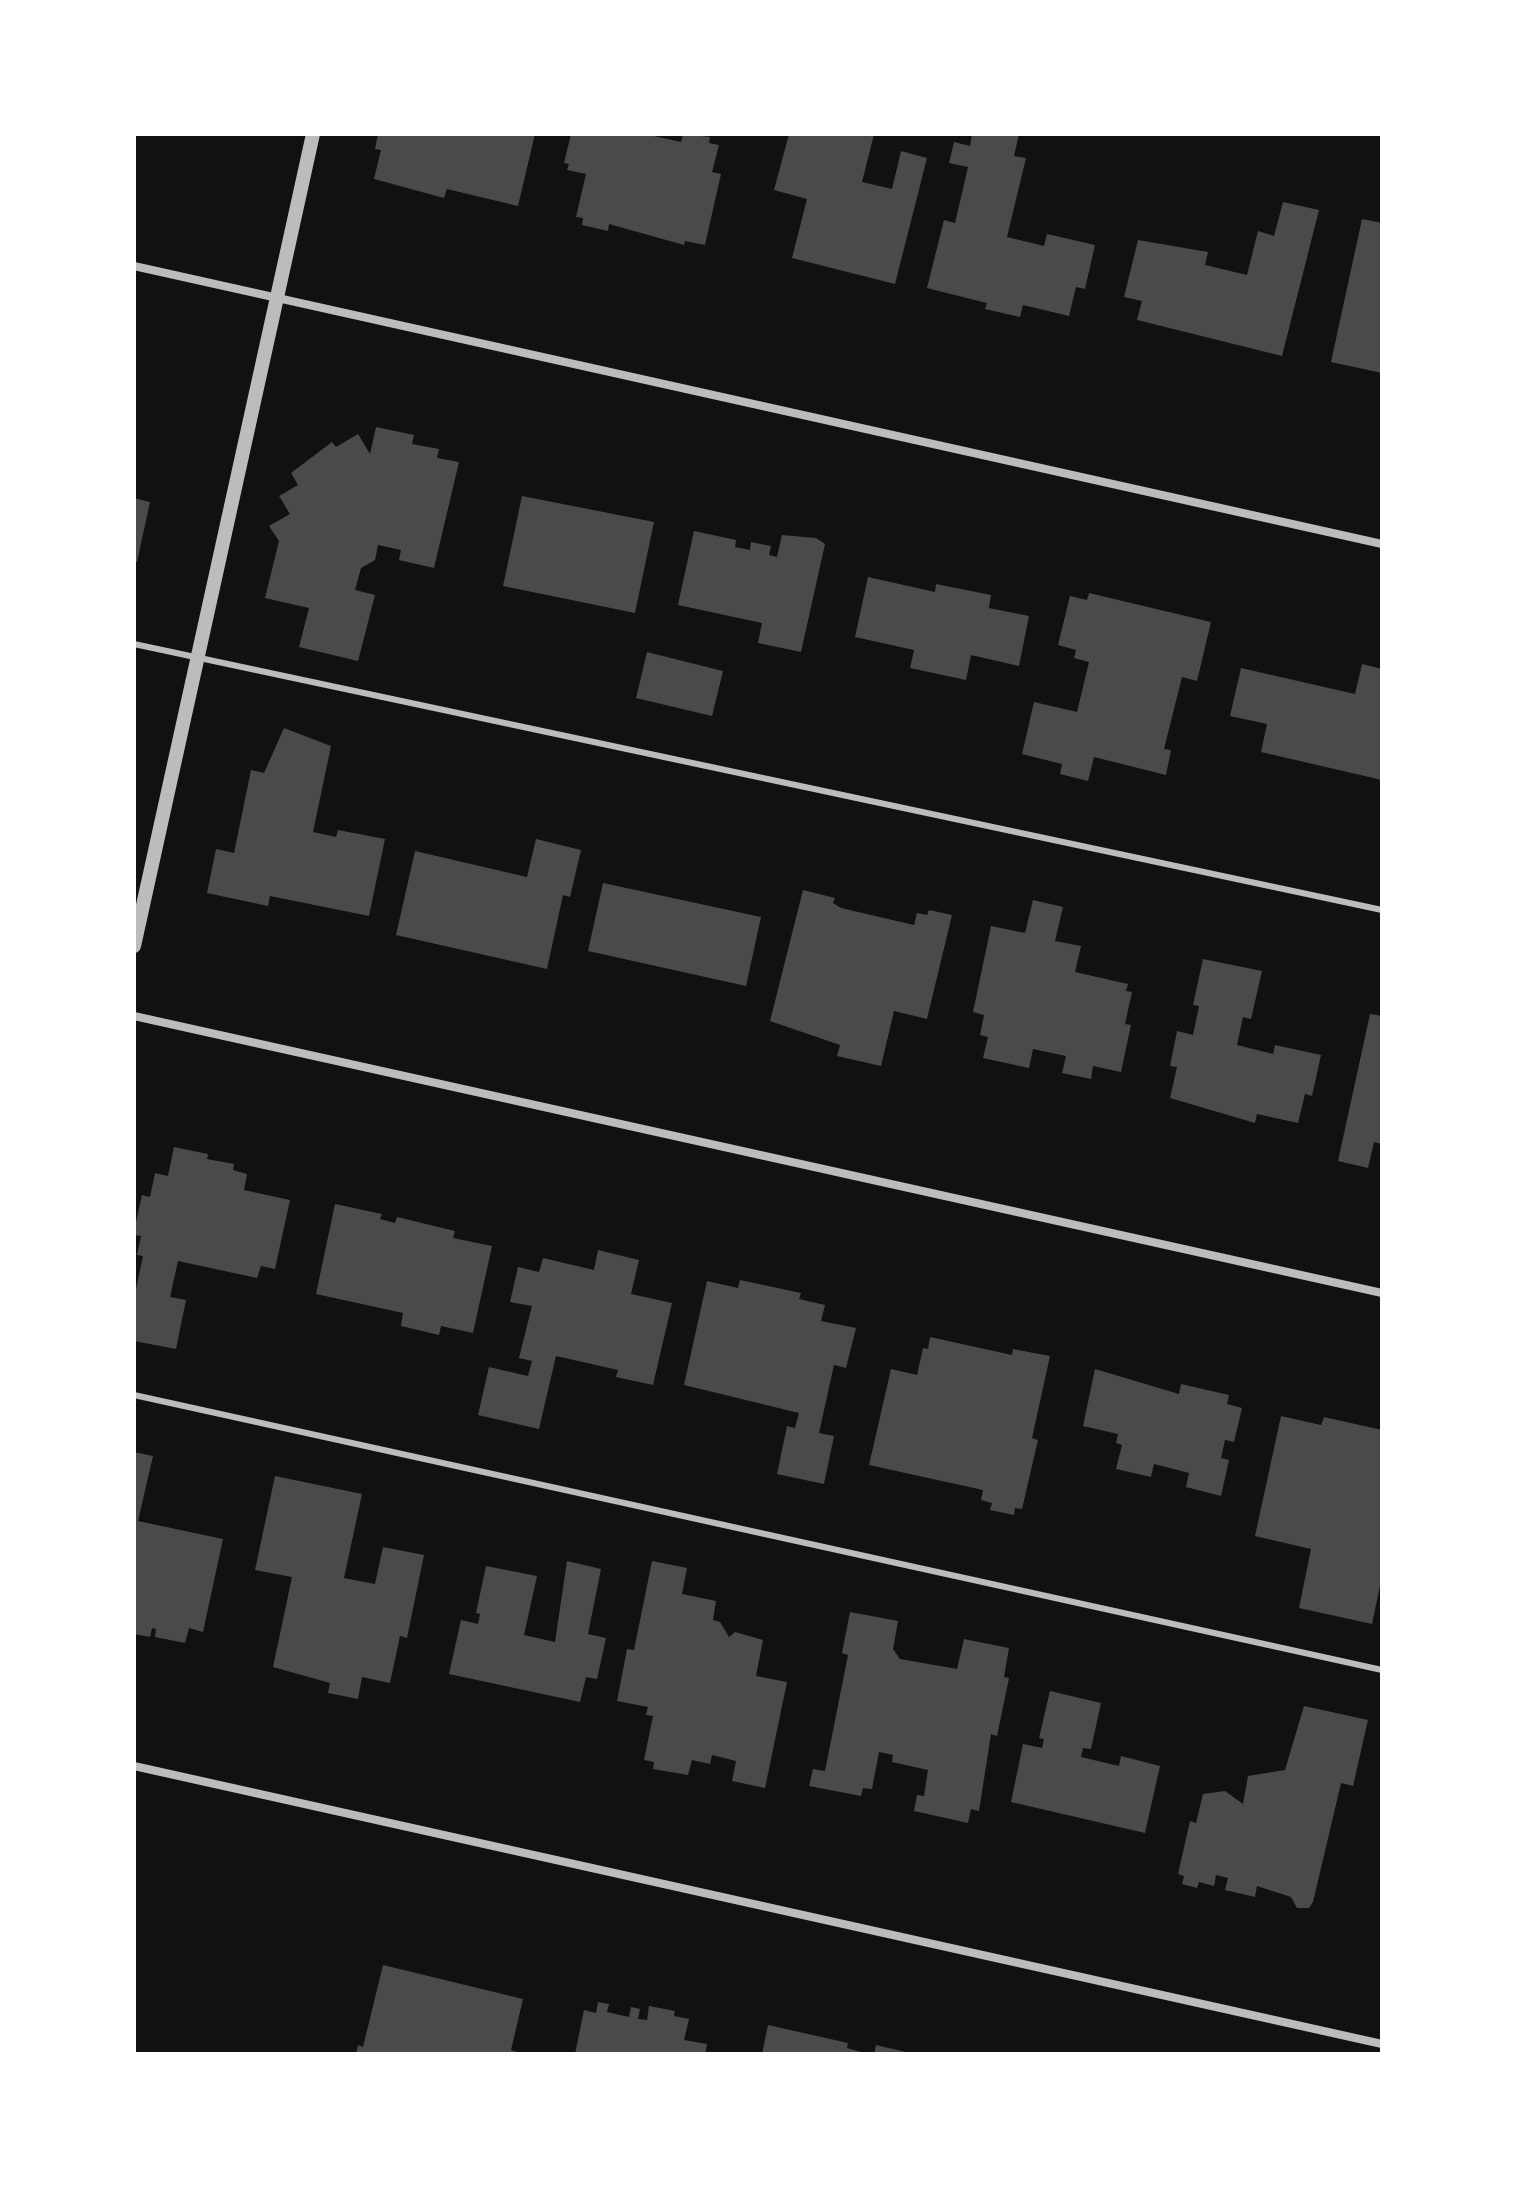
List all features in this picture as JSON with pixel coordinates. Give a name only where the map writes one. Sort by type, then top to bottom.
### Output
[{"type":"street","points":[[134,946],[313,134]]},
{"type":"street","points":[[134,266],[1382,544]]},
{"type":"street","points":[[134,1016],[1382,1293]]},
{"type":"street","points":[[134,1766],[1382,2044]]},
{"type":"lane","points":[[134,644],[1382,910]]},
{"type":"lane","points":[[134,1395],[1382,1670]]},
{"type":"building","points":[[378,134],[535,134],[518,206],[447,189],[444,198],[374,179],[381,150],[375,149]]},
{"type":"building","points":[[571,134],[645,134],[681,142],[683,134],[710,137],[709,143],[719,145],[712,172],[721,174],[705,245],[685,241],[684,245],[609,224],[608,231],[582,225],[583,218],[576,217],[586,174],[567,170],[569,164],[564,163]]},
{"type":"building","points":[[789,134],[874,134],[862,182],[892,189],[901,151],[927,158],[895,284],[792,258],[807,199],[774,190]]},
{"type":"building","points":[[972,134],[1019,134],[1014,156],[1026,158],[1007,237],[1044,246],[1047,234],[1095,245],[1085,289],[1076,287],[1069,316],[1023,305],[1020,317],[985,309],[987,303],[927,288],[944,220],[955,223],[968,167],[949,163],[954,142],[970,146]]},
{"type":"building","points":[[1283,202],[1319,210],[1282,356],[1137,320],[1142,301],[1124,297],[1138,240],[1208,252],[1205,265],[1247,275],[1258,231],[1274,236]]},
{"type":"building","points":[[1362,219],[1382,223],[1382,373],[1331,362]]},
{"type":"building","points":[[376,427],[414,435],[412,444],[439,449],[437,458],[459,462],[434,568],[399,560],[401,550],[378,545],[375,560],[361,568],[355,590],[375,595],[358,661],[299,647],[309,608],[265,598],[279,541],[269,526],[290,514],[279,496],[298,485],[291,473],[332,442],[336,447],[358,434],[370,454]]},
{"type":"building","points":[[522,496],[654,522],[635,613],[503,586]]},
{"type":"building","points":[[134,498],[150,502],[137,562],[134,561]]},
{"type":"building","points":[[694,531],[736,540],[735,547],[750,550],[751,542],[771,546],[769,555],[777,557],[782,535],[816,538],[825,544],[801,652],[758,643],[762,623],[678,605]]},
{"type":"building","points":[[868,577],[935,592],[936,584],[991,595],[989,608],[1029,616],[1019,666],[971,655],[966,680],[910,668],[914,650],[855,637]]},
{"type":"building","points":[[1089,593],[1211,622],[1197,681],[1182,677],[1164,749],[1171,750],[1166,775],[1094,757],[1088,781],[1060,774],[1062,764],[1022,754],[1034,702],[1077,712],[1089,662],[1074,658],[1076,650],[1058,645],[1070,596],[1087,600]]},
{"type":"building","points":[[647,652],[723,671],[712,716],[636,698]]},
{"type":"building","points":[[1362,664],[1382,669],[1382,780],[1261,752],[1267,724],[1230,716],[1241,668],[1355,694]]},
{"type":"building","points":[[284,728],[331,746],[313,832],[336,837],[338,830],[385,839],[369,916],[270,896],[268,906],[207,893],[216,849],[234,853],[251,770],[264,773]]},
{"type":"building","points":[[536,839],[581,850],[570,897],[563,895],[547,969],[396,935],[415,851],[527,877]]},
{"type":"building","points":[[603,883],[761,917],[746,986],[588,951]]},
{"type":"building","points":[[803,890],[835,898],[833,903],[841,908],[914,925],[917,913],[927,915],[929,910],[952,915],[927,1019],[894,1011],[881,1066],[837,1056],[840,1045],[770,1021]]},
{"type":"building","points":[[1033,900],[1063,907],[1055,941],[1081,946],[1075,972],[1128,984],[1126,991],[1132,992],[1125,1024],[1131,1025],[1121,1072],[1093,1066],[1091,1079],[1062,1073],[1066,1056],[1033,1049],[1029,1068],[983,1058],[988,1037],[980,1035],[984,1015],[973,1012],[991,926],[1025,933]]},
{"type":"building","points":[[1203,959],[1262,971],[1251,1019],[1243,1017],[1237,1045],[1273,1054],[1275,1045],[1321,1055],[1312,1096],[1305,1094],[1298,1123],[1257,1114],[1255,1123],[1170,1098],[1177,1067],[1170,1066],[1177,1031],[1193,1035],[1199,1006],[1193,1005]]},
{"type":"building","points":[[1370,1014],[1382,1016],[1382,1144],[1374,1142],[1368,1168],[1338,1161]]},
{"type":"building","points":[[174,1147],[208,1154],[207,1159],[234,1164],[233,1170],[247,1174],[244,1190],[290,1200],[275,1269],[261,1266],[257,1278],[178,1261],[170,1297],[186,1300],[176,1349],[134,1341],[134,1289],[143,1256],[137,1255],[141,1236],[134,1235],[134,1231],[142,1195],[150,1197],[155,1173],[168,1176]]},
{"type":"building","points":[[335,1204],[382,1214],[380,1219],[395,1223],[397,1217],[455,1231],[453,1238],[492,1246],[473,1333],[441,1326],[439,1335],[401,1326],[403,1313],[316,1294]]},
{"type":"building","points":[[598,1250],[639,1260],[631,1294],[672,1303],[653,1385],[616,1377],[618,1370],[556,1356],[539,1429],[478,1415],[489,1367],[528,1376],[532,1361],[519,1358],[532,1306],[510,1302],[518,1267],[539,1272],[543,1258],[594,1270]]},
{"type":"building","points":[[740,1280],[801,1293],[799,1299],[825,1305],[821,1321],[856,1328],[846,1368],[834,1365],[819,1433],[834,1436],[824,1484],[777,1474],[787,1426],[795,1428],[799,1413],[684,1385],[707,1281],[738,1288]]},
{"type":"building","points":[[930,1337],[1012,1355],[1013,1349],[1050,1356],[1032,1438],[1038,1440],[1022,1509],[1015,1508],[1014,1515],[990,1510],[992,1503],[981,1500],[983,1490],[869,1465],[891,1369],[917,1375],[923,1348],[928,1349]]},
{"type":"building","points":[[1095,1369],[1179,1394],[1181,1384],[1229,1395],[1227,1404],[1242,1408],[1234,1442],[1225,1440],[1221,1458],[1229,1460],[1221,1496],[1186,1487],[1189,1473],[1154,1464],[1151,1477],[1116,1469],[1122,1445],[1116,1443],[1118,1434],[1083,1426]]},
{"type":"building","points":[[1281,1416],[1321,1425],[1324,1417],[1382,1430],[1382,1576],[1372,1624],[1299,1608],[1311,1549],[1255,1536]]},
{"type":"building","points":[[134,1452],[153,1456],[138,1521],[223,1539],[203,1632],[189,1628],[185,1643],[155,1637],[156,1629],[152,1628],[150,1637],[134,1634]]},
{"type":"building","points":[[275,1476],[362,1494],[344,1578],[375,1584],[383,1547],[424,1555],[407,1638],[400,1636],[390,1683],[362,1677],[358,1699],[328,1693],[330,1683],[273,1667],[292,1577],[255,1570]]},
{"type":"building","points":[[567,1561],[601,1569],[588,1634],[606,1638],[597,1679],[586,1677],[580,1702],[449,1674],[461,1620],[478,1624],[480,1614],[476,1613],[486,1566],[537,1576],[524,1635],[555,1642]]},
{"type":"building","points":[[652,1561],[687,1568],[682,1594],[716,1601],[713,1620],[720,1622],[729,1637],[735,1632],[763,1640],[756,1676],[787,1682],[765,1788],[732,1781],[736,1761],[712,1755],[710,1764],[692,1760],[688,1775],[653,1769],[654,1762],[644,1760],[653,1716],[646,1715],[648,1707],[617,1701],[627,1649],[634,1650]]},
{"type":"building","points":[[850,1612],[898,1621],[893,1649],[900,1659],[957,1669],[964,1639],[1009,1648],[1004,1677],[1009,1678],[997,1736],[991,1734],[979,1811],[971,1809],[968,1823],[914,1811],[917,1795],[924,1796],[928,1770],[892,1762],[893,1755],[879,1752],[872,1789],[863,1788],[861,1796],[809,1786],[813,1769],[825,1771],[848,1655],[842,1653]]},
{"type":"building","points":[[1050,1691],[1101,1703],[1091,1749],[1083,1748],[1081,1757],[1119,1766],[1121,1756],[1160,1766],[1145,1833],[1011,1802],[1023,1744],[1042,1748],[1044,1739],[1039,1738]]},
{"type":"building","points":[[1304,1706],[1368,1720],[1353,1786],[1341,1783],[1309,1908],[1297,1908],[1291,1897],[1257,1886],[1255,1897],[1225,1890],[1228,1878],[1216,1875],[1214,1886],[1199,1882],[1197,1888],[1182,1884],[1184,1876],[1178,1874],[1190,1821],[1196,1823],[1203,1794],[1225,1791],[1243,1804],[1248,1776],[1285,1770]]},
{"type":"building","points":[[383,1965],[523,1999],[511,2050],[523,2054],[356,2054],[358,2045],[363,2047]]},
{"type":"building","points":[[598,2002],[609,2004],[607,2012],[629,2017],[631,2007],[640,2009],[638,2019],[647,2020],[649,2006],[675,2011],[674,2016],[689,2019],[684,2040],[707,2044],[705,2054],[575,2054],[584,2010],[596,2013]]},
{"type":"building","points":[[768,2025],[848,2043],[847,2048],[868,2054],[762,2054]]},
{"type":"building","points":[[876,2045],[910,2053],[910,2054],[874,2054]]}]
